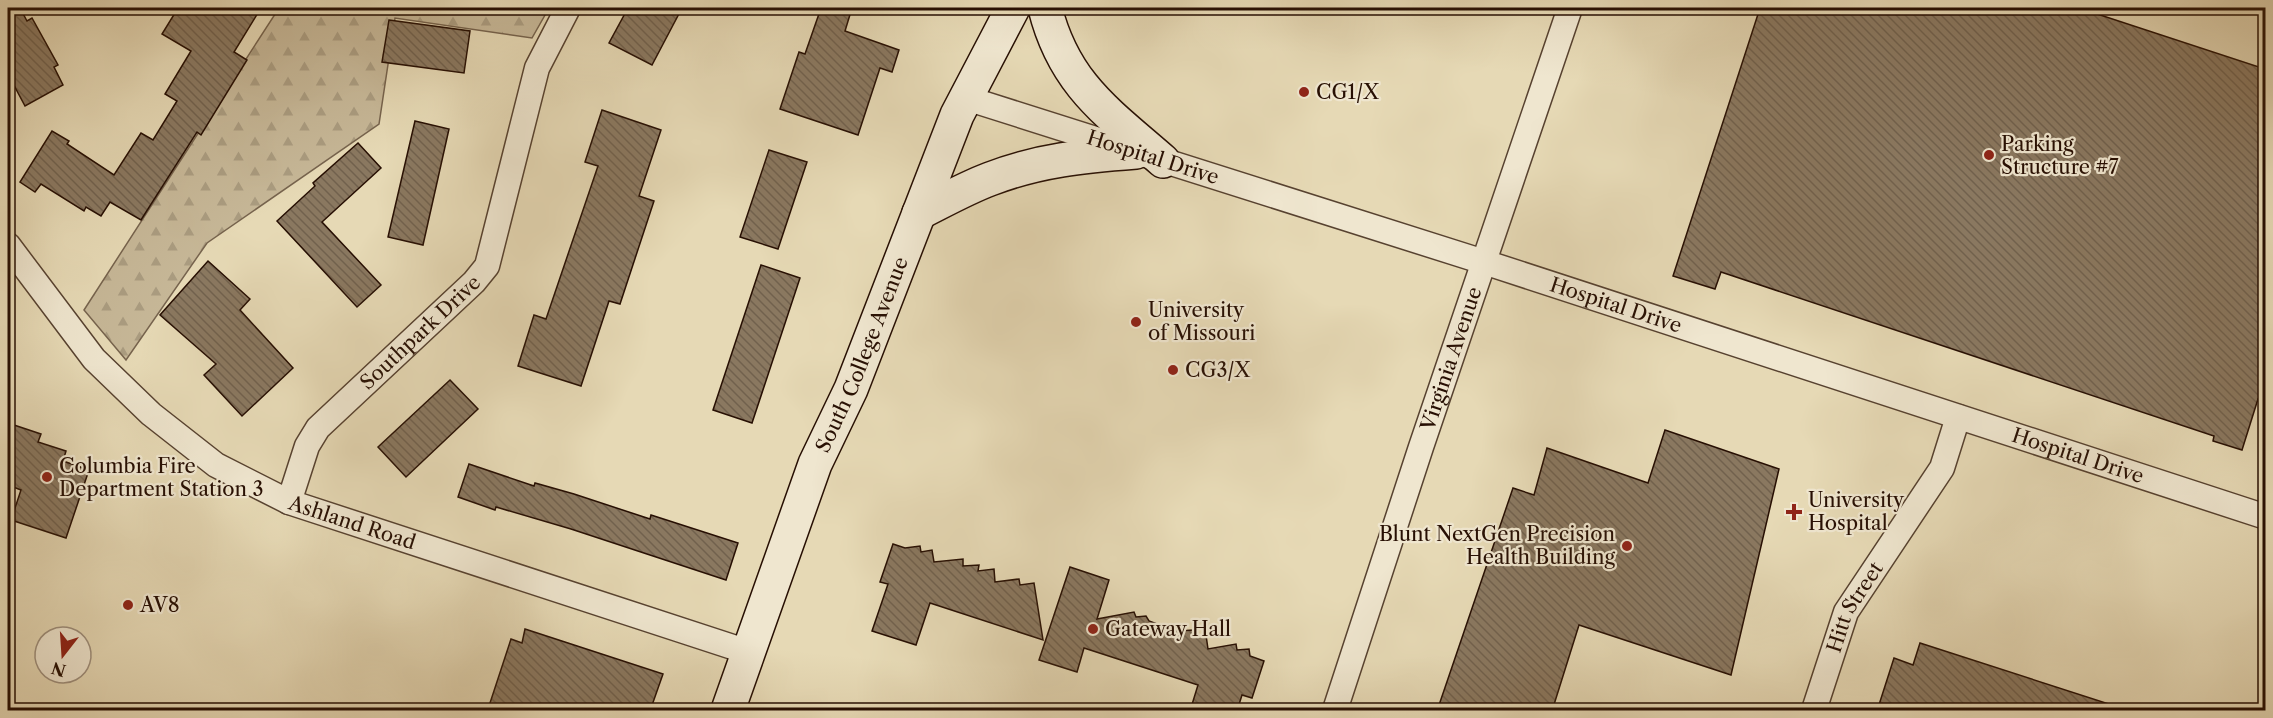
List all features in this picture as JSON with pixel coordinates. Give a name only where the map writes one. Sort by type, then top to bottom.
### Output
[{"type":"main road","name":"South College Avenue","points":[[728,711],[815,464],[850,389],[953,126],[1013,8]]},
{"type":"main road","points":[[1045,8],[1055,39],[1074,77],[1149,156]]},
{"type":"main road","points":[[919,213],[988,179],[1035,165],[1070,157],[1149,156]]},
{"type":"street","name":"Southpark Drive","points":[[289,502],[307,446],[318,428],[474,282],[487,266],[537,68],[568,8]]},
{"type":"street","name":"Virginia Avenue","points":[[1335,711],[1569,8]]},
{"type":"street","name":"Hospital Drive","points":[[966,98],[1484,262],[2265,517]]},
{"type":"street","name":"Ashland Road","points":[[8,245],[94,359],[151,414],[216,465],[289,502],[748,651]]},
{"type":"street","name":"Hitt Street","points":[[1814,711],[1846,612],[1942,468],[1958,417]]},
{"type":"green space","points":[[279,8],[549,8],[532,38],[395,18],[379,124],[207,243],[126,360],[84,310]]},
{"type":"building","points":[[8,8],[20,8],[27,21],[32,18],[58,65],[54,67],[63,85],[25,106],[8,74]]},
{"type":"building","points":[[178,8],[261,8],[234,52],[247,60],[201,135],[197,132],[141,220],[110,202],[101,216],[86,207],[84,211],[41,184],[35,192],[20,182],[52,131],[69,141],[67,144],[114,175],[141,133],[153,140],[177,101],[165,94],[191,51],[162,34]]},
{"type":"building","points":[[628,8],[682,8],[652,65],[609,43]]},
{"type":"building","points":[[821,8],[852,8],[845,31],[899,50],[892,72],[880,68],[858,135],[780,109],[799,52],[805,54]]},
{"type":"building","name":"Parking Structure #7","points":[[1760,8],[2079,8],[2265,69],[2265,401],[2258,399],[2242,450],[2213,441],[2214,436],[1721,272],[1715,289],[1673,276]]},
{"type":"building","points":[[389,20],[470,31],[464,73],[382,62]]},
{"type":"building","points":[[602,110],[661,130],[639,196],[654,201],[620,304],[609,301],[581,386],[518,366],[534,315],[546,319],[598,166],[585,162]]},
{"type":"building","points":[[415,121],[449,129],[423,245],[388,237]]},
{"type":"building","points":[[358,143],[381,168],[322,222],[381,285],[357,307],[277,221],[315,186],[313,183]]},
{"type":"building","points":[[769,150],[807,162],[778,249],[740,237]]},
{"type":"building","points":[[208,261],[250,299],[240,310],[293,368],[242,416],[204,375],[216,364],[160,315]]},
{"type":"building","points":[[761,265],[800,278],[752,423],[713,410]]},
{"type":"building","points":[[450,380],[478,409],[406,477],[378,447]]},
{"type":"building","name":"Columbia Fire Department Station 3","points":[[8,423],[41,434],[38,442],[66,451],[63,461],[89,470],[66,538],[11,520],[21,490],[8,485]]},
{"type":"building","name":"Blunt NextGen Precision Health Building","points":[[1665,430],[1779,469],[1731,675],[1579,625],[1552,711],[1437,711],[1513,488],[1534,495],[1547,448],[1648,483]]},
{"type":"building","points":[[469,464],[534,486],[535,483],[574,494],[650,519],[651,515],[738,543],[726,580],[571,529],[496,507],[495,510],[458,497]]},
{"type":"building","points":[[893,544],[905,548],[920,546],[921,552],[932,550],[934,562],[963,559],[963,566],[979,565],[978,571],[994,569],[995,582],[1019,579],[1020,585],[1034,583],[1043,640],[930,603],[916,645],[872,631],[888,584],[880,582]]},
{"type":"building","points":[[1070,567],[1109,580],[1097,619],[1134,612],[1136,617],[1146,616],[1149,621],[1165,627],[1178,625],[1178,631],[1193,630],[1193,636],[1206,635],[1208,649],[1236,644],[1237,650],[1249,649],[1250,656],[1264,661],[1252,698],[1242,695],[1237,711],[1190,711],[1198,685],[1084,648],[1077,672],[1039,660]]},
{"type":"building","points":[[525,629],[663,674],[650,711],[505,711],[489,706],[511,639],[522,643]]},
{"type":"building","points":[[1920,643],[2115,706],[2114,711],[1877,711],[1894,658],[1913,665]]},
{"type":"place","name":"CG1/X","points":[[1304,92]]},
{"type":"place","name":"Parking Structure #7","points":[[1989,155]]},
{"type":"place","name":"University of Missouri","points":[[1136,322]]},
{"type":"place","name":"CG3/X","points":[[1173,370]]},
{"type":"place","name":"Columbia Fire Department Station 3","points":[[47,477]]},
{"type":"place","name":"University Hospital","points":[[1794,512]]},
{"type":"place","name":"Blunt NextGen Precision Health Building","points":[[1627,546]]},
{"type":"place","name":"AV8","points":[[128,605]]},
{"type":"place","name":"Gateway Hall","points":[[1093,629]]}]
